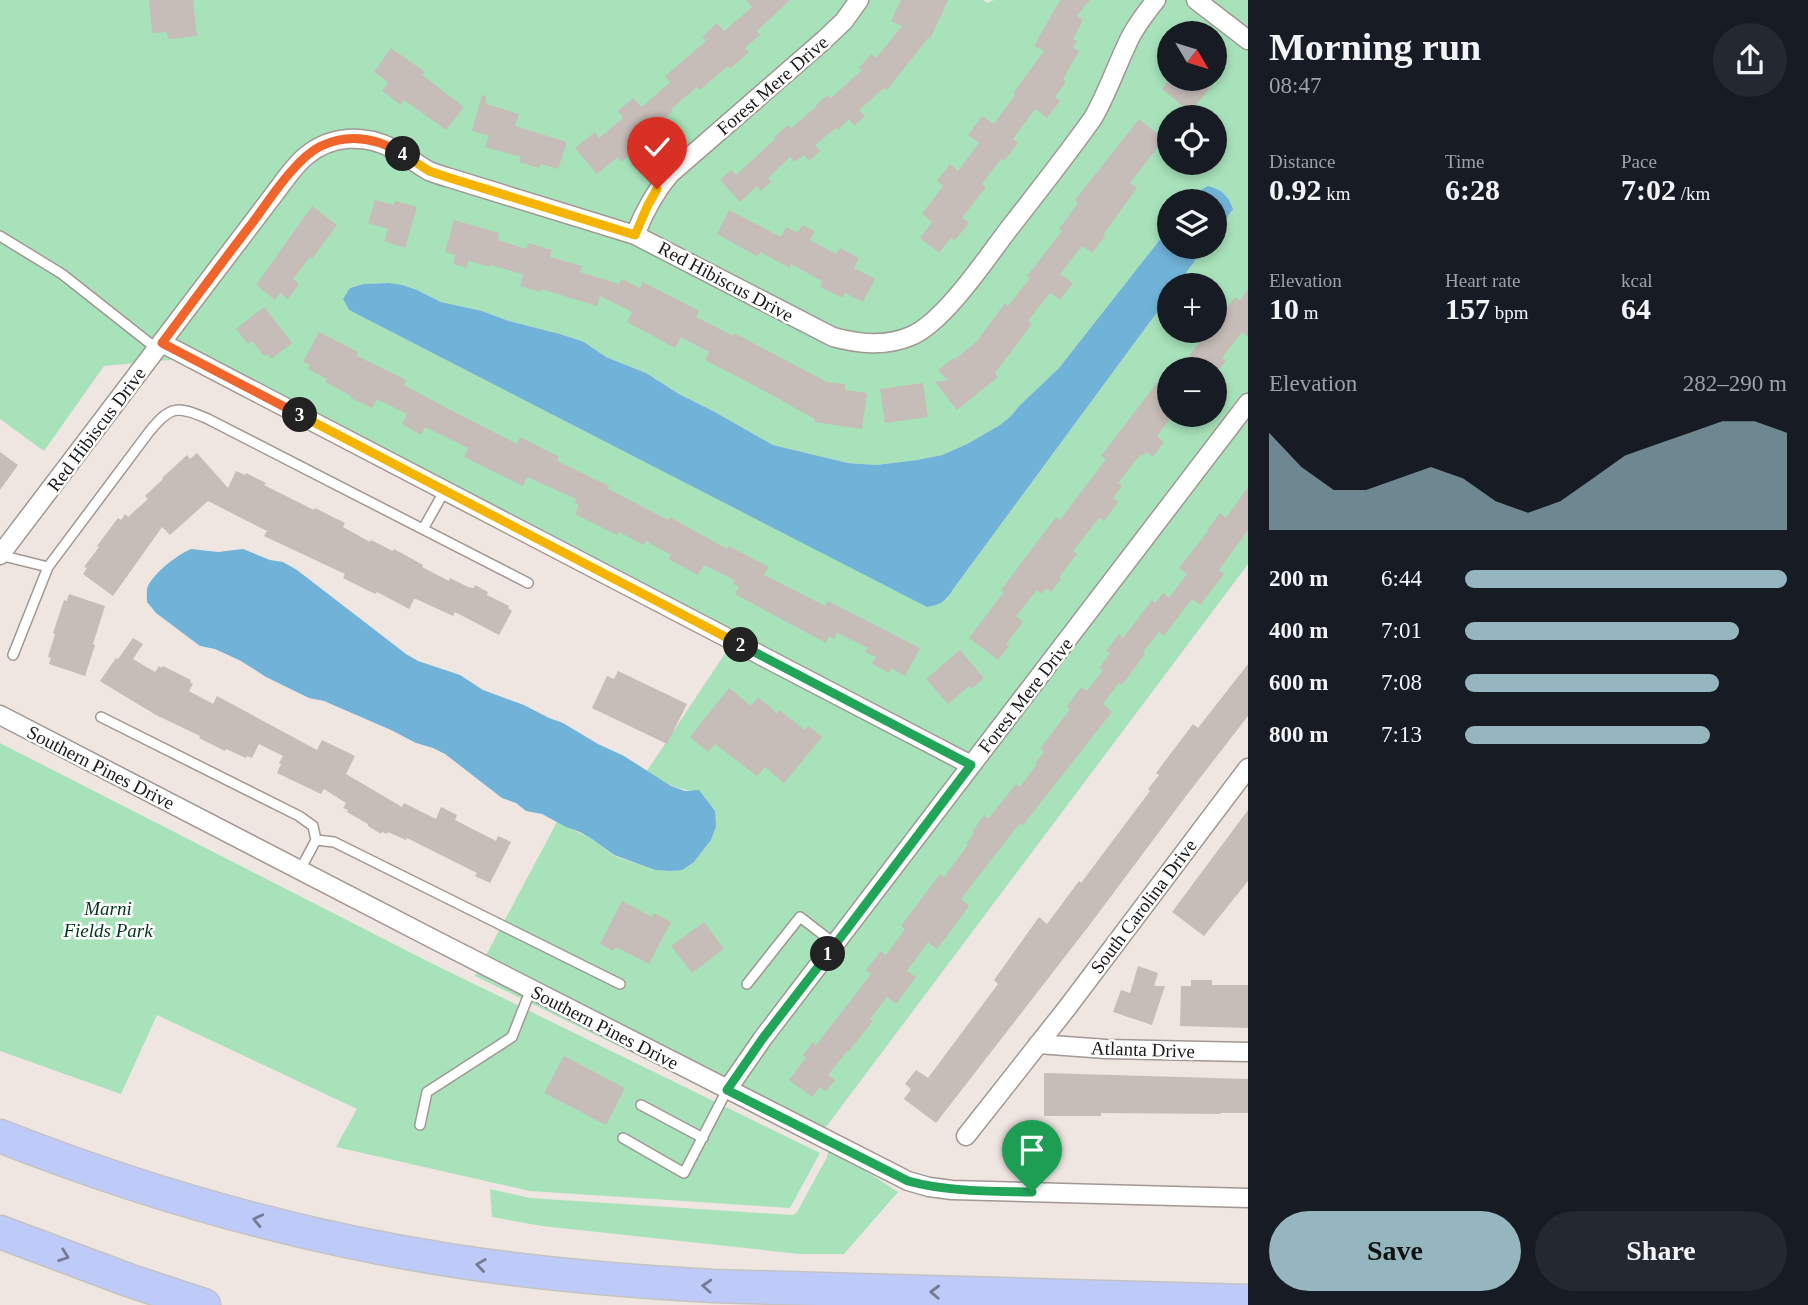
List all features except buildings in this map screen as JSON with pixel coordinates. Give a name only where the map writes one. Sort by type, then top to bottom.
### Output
[{"type":"highway","points":[[0,1136],[150,1190],[248,1218],[349,1242],[515,1270],[713,1286],[1248,1301]]},
{"type":"highway","points":[[0,1232],[204,1305]]},
{"type":"street","name":"Forest Mere Drive","points":[[635,235],[657,189],[670,174],[824,40],[844,21],[859,0]]},
{"type":"street","name":"Red Hibiscus Drive","points":[[0,555],[275,193],[304,157],[319,147],[336,140],[358,138],[378,141],[429,171],[635,235],[832,337],[871,344],[893,342],[930,325],[944,311],[1081,135],[1102,102],[1128,41],[1156,0]]},
{"type":"street","points":[[1196,0],[1248,40]]},
{"type":"street","points":[[159,346],[445,490],[971,765]]},
{"type":"street","name":"Forest Mere Drive","points":[[727,1090],[763,1038],[1248,403]]},
{"type":"street","name":"Southern Pines Drive","points":[[0,715],[908,1181],[952,1190],[1248,1198]]},
{"type":"street","name":"South Carolina Drive","points":[[1038,1044],[1248,768]]},
{"type":"street","points":[[966,1136],[1038,1044]]},
{"type":"street","name":"Atlanta Drive","points":[[1038,1044],[1106,1049],[1248,1052]]},
{"type":"lane","points":[[0,236],[62,274],[159,346]]},
{"type":"lane","points":[[13,655],[48,567],[149,432],[161,418],[173,410],[191,411],[208,419],[528,583]]},
{"type":"lane","points":[[423,529],[445,490]]},
{"type":"lane","points":[[0,555],[48,567]]},
{"type":"lane","points":[[101,717],[299,816],[313,826],[316,840],[300,870]]},
{"type":"lane","points":[[316,840],[334,842],[620,984]]},
{"type":"lane","points":[[747,984],[800,917],[835,944]]},
{"type":"lane","points":[[420,1125],[427,1092],[512,1037],[531,989]]},
{"type":"lane","points":[[622,1138],[684,1173],[727,1090]]},
{"type":"lane","points":[[641,1105],[703,1138]]},
{"type":"green space","points":[[0,0],[983,0],[987,3],[994,0],[1248,0],[1248,564],[817,1139],[898,1192],[844,1254],[800,1254],[542,1226],[492,1217],[490,1189],[530,1198],[793,1215],[827,1157],[828,1152],[823,1146],[475,976],[557,822],[592,839],[614,856],[655,870],[669,871],[694,862],[711,840],[715,811],[699,791],[671,786],[647,771],[730,646],[191,358],[104,366],[44,451],[0,419]],"holes":[[[1157,189],[1227,189],[1227,207],[1232,210],[1227,217],[1227,259],[1196,259],[1186,273],[1227,273],[1227,343],[1157,343],[1157,312],[947,599],[926,606],[349,310],[343,299],[350,288],[363,284],[389,283],[417,290],[441,302],[560,334],[584,342],[606,357],[646,373],[773,445],[848,463],[876,465],[942,455],[967,444],[1011,416],[1059,368],[1157,243]]]},
{"type":"green space","name":"Marni Fields Park","points":[[0,743],[429,962],[820,1153],[790,1208],[530,1191],[336,1147],[357,1109],[157,1015],[121,1094],[0,1051]]},
{"type":"water","points":[[1227,198],[1229,200],[1233,209],[1227,217]]},
{"type":"water","points":[[1157,243],[1157,259],[1196,259],[1186,273],[1157,273],[1157,312],[949,596],[940,603],[927,607],[349,310],[343,299],[350,288],[363,284],[402,285],[441,302],[560,334],[584,342],[606,357],[646,373],[773,445],[848,463],[876,465],[917,460],[942,455],[967,444],[1011,416],[1059,368]]},
{"type":"water","points":[[191,549],[218,552],[243,549],[270,560],[283,562],[418,661],[460,675],[483,690],[563,723],[624,756],[671,786],[685,791],[699,790],[715,811],[716,826],[711,840],[694,862],[682,870],[655,870],[614,855],[580,832],[542,814],[526,811],[516,803],[502,798],[445,754],[324,701],[309,698],[266,677],[241,661],[215,649],[200,646],[156,613],[147,602],[147,588],[151,581],[173,560]]},
{"type":"route","points":[[657,189],[635,235],[429,171],[378,141],[358,138],[336,140],[304,157],[162,343],[971,765],[763,1038],[727,1090],[908,1181],[952,1190],[1032,1192]]}]
